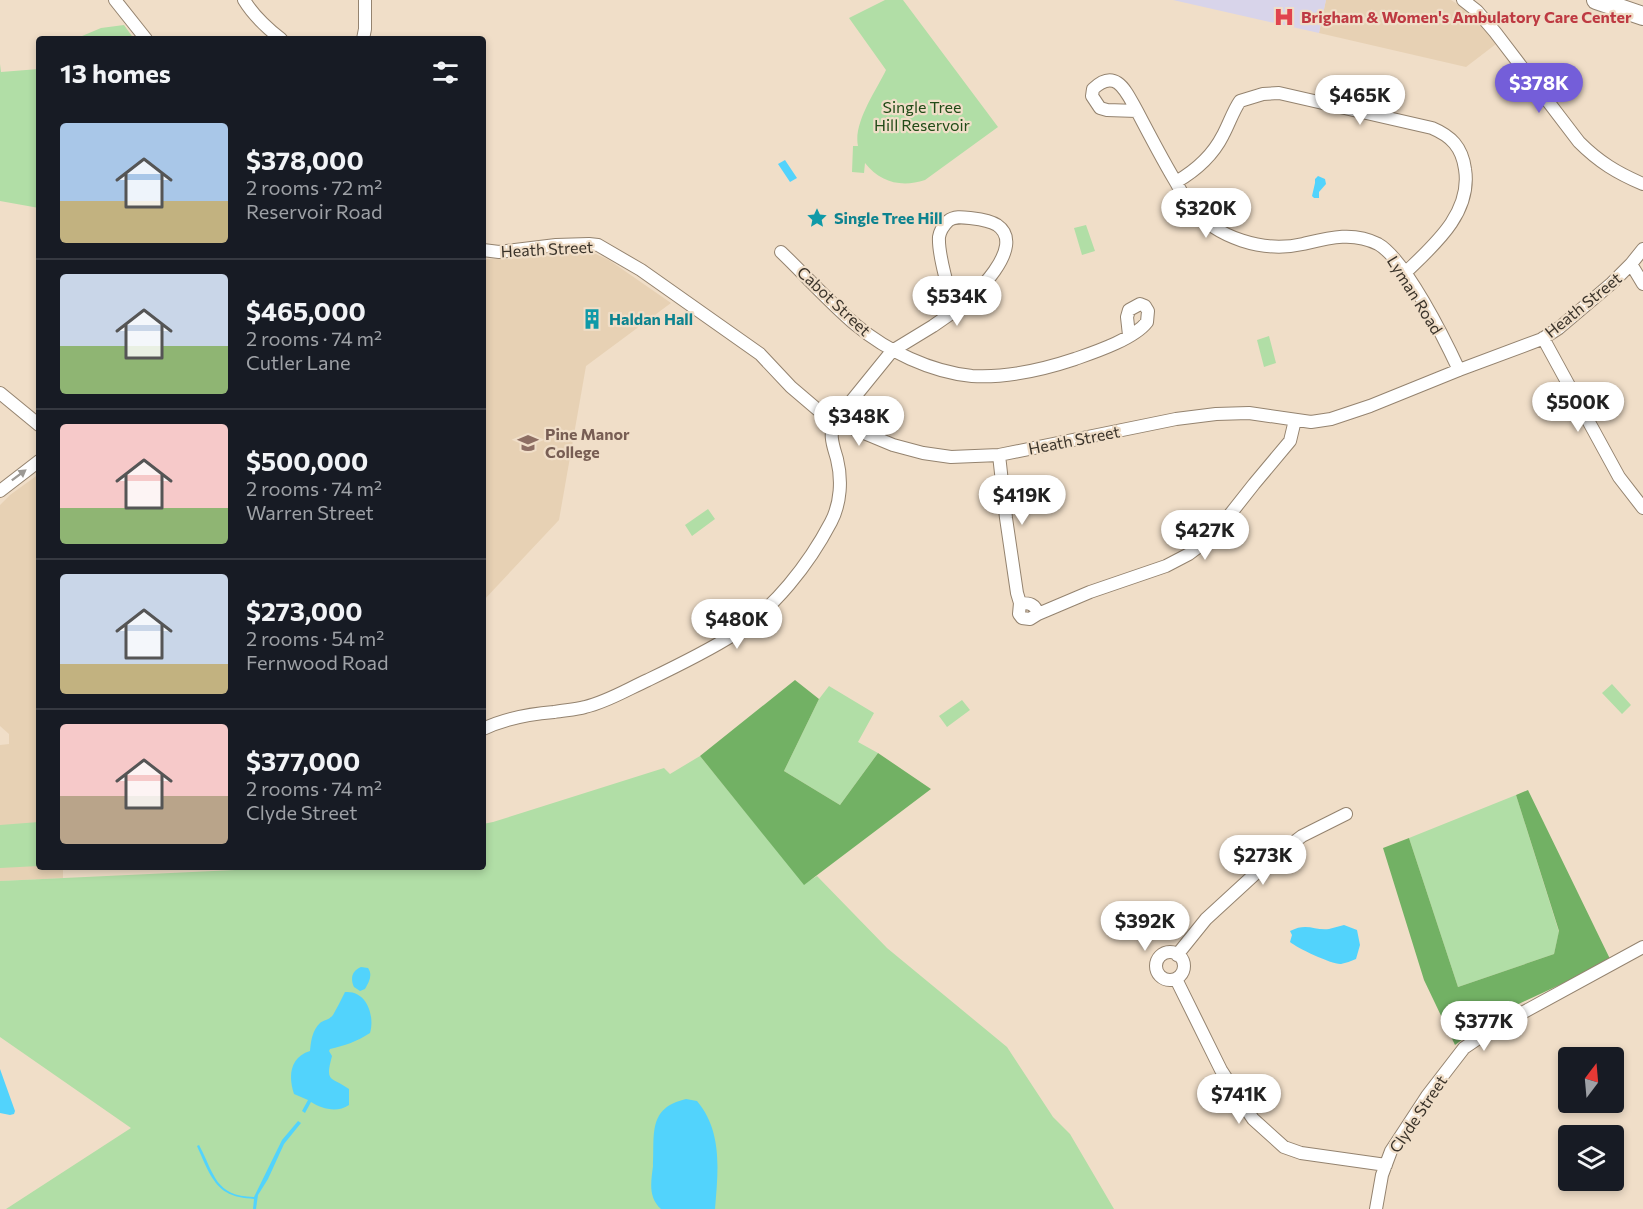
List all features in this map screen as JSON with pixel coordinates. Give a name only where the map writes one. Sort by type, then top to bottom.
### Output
[{"type":"highway","points":[[1596,0],[1643,16]]},
{"type":"highway","points":[[1634,0],[1643,3]]},
{"type":"street","points":[[244,0],[255,15],[277,36]]},
{"type":"street","points":[[363,36],[365,0]]},
{"type":"street","points":[[1463,0],[1477,11],[1496,32],[1578,142],[1594,158],[1643,184]]},
{"type":"street","points":[[121,3],[144,36]]},
{"type":"street","points":[[1176,182],[1186,177],[1210,154],[1224,135],[1240,101],[1263,94],[1279,93],[1432,128],[1449,137],[1460,149],[1466,172],[1466,192],[1460,209],[1449,226],[1432,247],[1405,273]]},
{"type":"street","name":"Lyman Road","points":[[1137,111],[1159,155],[1191,207],[1227,235],[1253,244],[1277,247],[1332,237],[1359,237],[1386,249],[1405,273],[1429,312],[1459,370]]},
{"type":"street","points":[[486,728],[516,717],[573,710],[606,700],[692,659],[735,634],[758,615],[801,571],[818,547],[837,507],[840,486],[837,460],[831,442],[831,427],[892,351],[956,310],[984,285],[1001,260],[1006,240],[1001,229],[993,223],[956,217],[948,221],[941,231],[940,248],[950,297],[956,310]]},
{"type":"street","name":"Heath Street","points":[[486,250],[499,252],[556,245],[598,245],[641,270],[760,354],[791,387],[818,410],[893,445],[951,458],[999,455],[1176,419],[1216,414],[1249,412],[1311,422],[1330,419],[1370,406],[1543,338],[1559,328],[1612,283],[1643,249]]},
{"type":"street","name":"Cabot Street","points":[[781,252],[855,325],[892,351],[946,371],[972,375],[1030,372],[1089,354],[1129,336]]},
{"type":"street","points":[[1631,264],[1643,284]]},
{"type":"street","points":[[1543,338],[1619,477],[1643,508]]},
{"type":"street","points":[[0,393],[36,423]]},
{"type":"street","points":[[999,455],[1006,518],[1020,603],[1019,614],[1022,618],[1030,619],[1090,592],[1166,566],[1189,554],[1213,536],[1290,441],[1295,420]]},
{"type":"street","points":[[0,490],[36,463]]},
{"type":"street","points":[[1177,955],[1206,919],[1267,863],[1302,836],[1346,814]]},
{"type":"street","name":"Clyde Street","points":[[1376,1209],[1382,1175],[1391,1151],[1427,1096],[1464,1048],[1489,1031],[1643,947]]},
{"type":"street","points":[[1169,953],[1177,955],[1183,961],[1182,974],[1176,979],[1162,978],[1156,967],[1157,962],[1161,956],[1169,953]]},
{"type":"street","points":[[1176,979],[1221,1070],[1253,1119],[1284,1147],[1301,1153],[1386,1165]]},
{"type":"shaded area","name":"Brigham & Women's Ambulatory Care Center","points":[[1173,0],[1326,0],[1319,33]]},
{"type":"shaded area","points":[[1326,0],[1451,0],[1479,21],[1496,44],[1466,67],[1319,33]]},
{"type":"shaded area","name":"Pine Manor College","points":[[580,253],[596,254],[609,260],[671,303],[586,366],[559,520],[486,598],[486,259]]},
{"type":"shaded area","points":[[36,476],[36,870],[63,870],[63,878],[0,881],[0,745],[9,744],[9,734],[0,726],[0,505]]},
{"type":"green space","name":"Single Tree Hill Reservoir","points":[[885,0],[903,0],[998,127],[925,180],[916,182],[892,182],[877,175],[865,163],[864,173],[852,172],[853,146],[858,146],[857,137],[862,117],[886,70],[849,18]]},
{"type":"green space","points":[[124,25],[132,36],[82,36],[101,28]]},
{"type":"green space","points":[[0,64],[1,72],[36,69],[36,207],[0,201]]},
{"type":"green space","points":[[1086,225],[1095,251],[1082,255],[1074,228]]},
{"type":"green space","points":[[1269,336],[1276,363],[1264,367],[1257,340]]},
{"type":"green space","points":[[708,509],[715,519],[692,536],[685,525]]},
{"type":"green space","points":[[795,680],[819,699],[784,771],[840,805],[878,753],[931,789],[804,885],[700,756]]},
{"type":"green space","points":[[1612,684],[1631,705],[1622,714],[1602,693]]},
{"type":"green space","points":[[829,686],[874,713],[858,742],[878,753],[840,805],[784,771],[819,699]]},
{"type":"green space","points":[[962,700],[970,710],[947,727],[939,716]]},
{"type":"green space","points":[[700,756],[804,884],[817,876],[887,948],[1007,1047],[1053,1117],[1070,1134],[1114,1209],[6,1209],[131,1128],[0,1037],[0,881],[236,870],[486,870],[486,823],[664,768],[670,774]]},
{"type":"green space","points":[[1528,790],[1611,961],[1495,1015],[1455,1045],[1424,980],[1383,848],[1409,838],[1458,987],[1554,954],[1559,931],[1516,795]]},
{"type":"green space","points":[[1516,795],[1559,932],[1554,954],[1458,987],[1409,838]]},
{"type":"green space","points":[[36,822],[36,866],[0,868],[0,825]]},
{"type":"water","points":[[785,160],[797,178],[790,182],[778,164]]},
{"type":"water","points":[[1318,176],[1325,179],[1326,184],[1319,192],[1319,198],[1314,198],[1312,196],[1315,179]]},
{"type":"water","points":[[1344,925],[1357,930],[1360,945],[1356,959],[1347,963],[1331,962],[1290,942],[1292,935],[1290,931],[1296,928],[1329,929]]},
{"type":"water","points":[[361,967],[368,968],[370,976],[365,989],[360,991],[354,987],[352,978]]},
{"type":"water","points":[[345,992],[353,992],[364,1000],[368,1005],[371,1019],[370,1033],[329,1051],[332,1056],[329,1075],[333,1080],[349,1089],[349,1105],[340,1109],[330,1109],[311,1102],[305,1113],[302,1111],[308,1100],[294,1094],[291,1081],[292,1068],[298,1058],[310,1051],[315,1029],[333,1015]]},
{"type":"water","points":[[0,1069],[15,1111],[14,1114],[0,1113]]},
{"type":"water","points":[[686,1099],[697,1101],[705,1113],[715,1139],[717,1180],[715,1209],[661,1209],[652,1194],[656,1124],[665,1109],[673,1103]]},
{"type":"water","points":[[298,1121],[301,1123],[284,1144],[258,1195],[256,1209],[253,1209],[254,1199],[232,1195],[216,1183],[197,1146],[199,1145],[213,1174],[224,1188],[241,1196],[254,1197],[282,1140]]},
{"type":"place","name":"Brigham & Women's Ambulatory Care Center","points":[[1284,17]]},
{"type":"place","name":"Single Tree Hill","points":[[817,218]]},
{"type":"place","name":"Haldan Hall","points":[[592,319]]},
{"type":"place","name":"Pine Manor College","points":[[528,443]]}]
